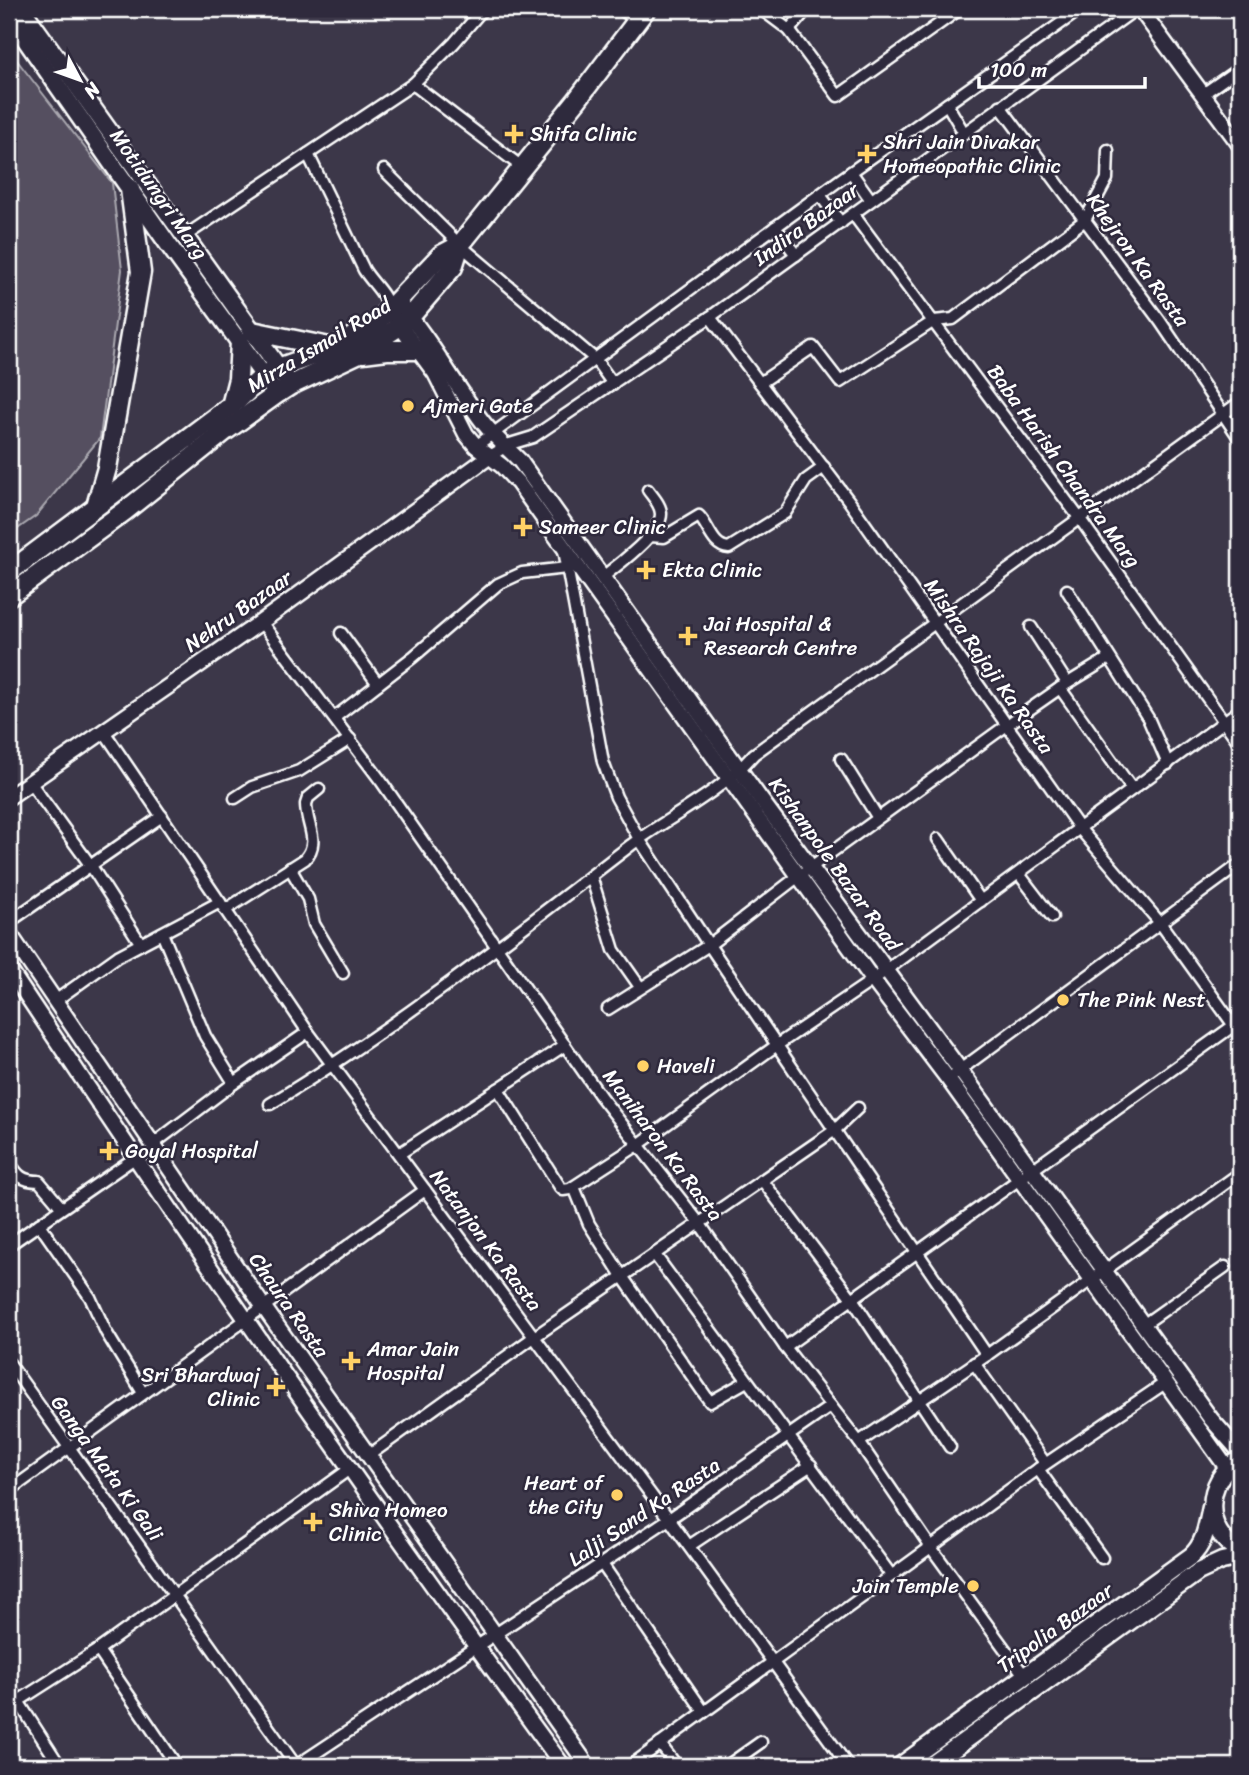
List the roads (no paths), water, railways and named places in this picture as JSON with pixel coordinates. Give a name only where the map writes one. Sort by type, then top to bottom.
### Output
[{"type":"highway","name":"Mirza Ismail Road","points":[[9,596],[108,523],[223,432],[284,389],[357,354],[405,321],[453,267],[460,245],[641,15]]},
{"type":"highway","points":[[108,523],[96,506],[107,468],[141,272],[130,188]]},
{"type":"highway","name":"Mirza Ismail Road","points":[[9,572],[231,406],[271,371],[334,348],[376,323],[391,303],[441,255],[460,245]]},
{"type":"highway","points":[[231,406],[246,336],[334,348]]},
{"type":"highway","points":[[357,354],[419,350]]},
{"type":"main road","points":[[22,9],[185,236],[246,336]]},
{"type":"main road","name":"Motidungri Marg","points":[[9,16],[130,188],[284,389]]},
{"type":"main road","name":"Tripolia Bazaar","points":[[900,1766],[1199,1550],[1216,1486],[1234,1464]]},
{"type":"main road","points":[[1211,1507],[1214,1522],[1222,1537],[1240,1551]]},
{"type":"main road","name":"Tripolia Bazaar","points":[[930,1766],[1198,1572],[1222,1561],[1240,1557]]},
{"type":"street","points":[[185,236],[413,84],[483,9]]},
{"type":"street","points":[[621,9],[641,15]]},
{"type":"street","points":[[761,9],[789,30],[838,96],[960,9]]},
{"type":"street","points":[[789,30],[807,9]]},
{"type":"street","points":[[476,446],[851,172],[1081,9]]},
{"type":"street","points":[[1138,9],[1240,145]]},
{"type":"street","name":"Indira Bazaar","points":[[490,456],[505,446],[533,437],[613,384],[1138,9]]},
{"type":"street","points":[[1203,94],[1240,68]]},
{"type":"street","points":[[413,84],[523,168]]},
{"type":"street","points":[[947,104],[964,132]]},
{"type":"street","name":"Khejron Ka Rasta","points":[[1000,106],[1160,321],[1240,439]]},
{"type":"street","points":[[761,383],[813,346],[839,382],[934,321],[953,318],[1085,220],[1107,179],[1108,150]]},
{"type":"street","points":[[308,154],[364,270],[374,287],[391,303]]},
{"type":"street","points":[[384,170],[460,245],[596,359],[613,384]]},
{"type":"street","points":[[851,172],[871,200]]},
{"type":"street","points":[[820,195],[841,223]]},
{"type":"street","name":"Baba Harish Chandra Marg","points":[[853,214],[1080,519],[1240,744]]},
{"type":"street","points":[[775,228],[796,255]]},
{"type":"street","name":"Kishanpole Bazar Road","points":[[391,303],[492,434],[520,461],[735,774],[806,871],[887,970],[954,1074],[1032,1171],[1165,1383],[1234,1464]]},
{"type":"street","name":"Mishra Rajaji Ka Rasta","points":[[710,317],[824,467],[936,622],[1080,830],[1161,924],[1238,1027]]},
{"type":"street","points":[[405,321],[419,350],[447,393],[466,434],[518,483],[564,550],[735,774]]},
{"type":"street","points":[[270,1104],[333,1066],[639,839],[735,774],[754,754],[1240,402]]},
{"type":"street","name":"Nehru Bazaar","points":[[9,797],[261,622],[490,456]]},
{"type":"street","points":[[650,536],[664,537],[699,516],[718,545],[723,549],[729,548],[785,513],[806,480],[824,467]]},
{"type":"street","points":[[602,578],[656,529],[661,513],[659,505],[648,490]]},
{"type":"street","points":[[564,550],[603,762],[616,797],[639,839],[709,946],[987,1355]]},
{"type":"street","points":[[334,718],[413,657],[498,584],[522,573],[567,568]]},
{"type":"street","points":[[1067,590],[1148,718],[1168,764]]},
{"type":"street","name":"Maniharon Ka Rasta","points":[[261,622],[381,781],[565,1045],[638,1145],[701,1224],[785,1347],[859,1442],[1035,1691]]},
{"type":"street","points":[[1031,627],[1063,685],[1132,789]]},
{"type":"street","points":[[341,634],[378,684]]},
{"type":"street","points":[[608,1009],[709,946],[806,871],[1007,725],[1063,685],[1109,658]]},
{"type":"street","points":[[498,1089],[560,1187],[566,1191],[574,1187],[887,970],[1240,710]]},
{"type":"street","name":"Natanjon Ka Rasta","points":[[103,730],[308,1032],[689,1546],[848,1766]]},
{"type":"street","points":[[235,798],[252,788],[299,771],[350,739]]},
{"type":"street","points":[[841,759],[878,818]]},
{"type":"street","points":[[30,782],[91,866],[141,944]]},
{"type":"street","points":[[55,1001],[118,956],[223,906],[290,868],[311,852],[313,845],[306,804],[308,798],[319,789]]},
{"type":"street","points":[[9,922],[162,816]]},
{"type":"street","points":[[938,839],[981,901]]},
{"type":"street","points":[[954,1074],[1240,864]]},
{"type":"street","points":[[290,868],[308,900],[314,924],[343,973]]},
{"type":"street","points":[[806,871],[873,980],[954,1074],[1020,1181],[1098,1274]]},
{"type":"street","points":[[1019,874],[1052,917]]},
{"type":"street","points":[[591,876],[614,950],[640,987]]},
{"type":"street","name":"Chaura Rasta","points":[[9,933],[263,1306],[588,1766]]},
{"type":"street","points":[[162,933],[205,1036],[234,1083]]},
{"type":"street","name":"Chaura Rasta","points":[[9,969],[351,1468],[563,1766]]},
{"type":"street","points":[[785,1347],[1238,1027]]},
{"type":"street","points":[[152,1144],[308,1032]]},
{"type":"street","points":[[398,1154],[565,1045]]},
{"type":"street","points":[[368,1456],[534,1337],[835,1130],[858,1108]]},
{"type":"street","points":[[9,1245],[136,1157]]},
{"type":"street","points":[[9,1162],[24,1181],[39,1181],[61,1208]]},
{"type":"street","points":[[859,1442],[987,1355],[1240,1173]]},
{"type":"street","points":[[762,1180],[853,1300],[950,1447]]},
{"type":"street","points":[[574,1187],[589,1224],[710,1402],[747,1381]]},
{"type":"street","points":[[9,1491],[425,1190]]},
{"type":"street","points":[[39,1224],[90,1297],[106,1332],[143,1393]]},
{"type":"street","points":[[655,1255],[891,1575]]},
{"type":"street","points":[[1143,1325],[1225,1268]]},
{"type":"street","name":"Kishanpole Bazar Road","points":[[1098,1274],[1143,1325],[1211,1419],[1240,1452]]},
{"type":"street","name":"Ganga Mata Ki Gali","points":[[9,1363],[296,1766]]},
{"type":"street","points":[[974,1363],[1102,1558]]},
{"type":"street","points":[[630,1766],[930,1546],[1165,1383]]},
{"type":"street","name":"Lalji Sand Ka Rasta","points":[[296,1766],[497,1635],[831,1406]]},
{"type":"street","points":[[689,1546],[811,1465]]},
{"type":"street","points":[[13,1703],[98,1650],[351,1468]]},
{"type":"street","points":[[602,1564],[704,1712]]},
{"type":"street","points":[[98,1650],[177,1766]]},
{"type":"street","points":[[9,1687],[13,1703],[60,1766]]},
{"type":"street","points":[[727,1766],[761,1742]]},
{"type":"street","points":[[660,1744],[677,1766]]},
{"type":"place","name":"Shifa Clinic","points":[[514,134]]},
{"type":"place","name":"Shri Jain Divakar Homeopathic Clinic","points":[[867,154]]},
{"type":"place","name":"Ajmeri Gate","points":[[408,406]]},
{"type":"place","name":"Sameer Clinic","points":[[523,527]]},
{"type":"place","name":"Ekta Clinic","points":[[646,570]]},
{"type":"place","name":"Jai Hospital & Research Centre","points":[[688,636]]},
{"type":"place","name":"The Pink Nest","points":[[1063,1000]]},
{"type":"place","name":"Haveli","points":[[643,1066]]},
{"type":"place","name":"Goyal Hospital","points":[[109,1151]]},
{"type":"place","name":"Amar Jain Hospital","points":[[351,1361]]},
{"type":"place","name":"Sri Bhardwaj Clinic","points":[[276,1387]]},
{"type":"place","name":"Heart of the City","points":[[617,1495]]},
{"type":"place","name":"Shiva Homeo Clinic","points":[[313,1522]]},
{"type":"place","name":"Jain Temple","points":[[973,1586]]}]
